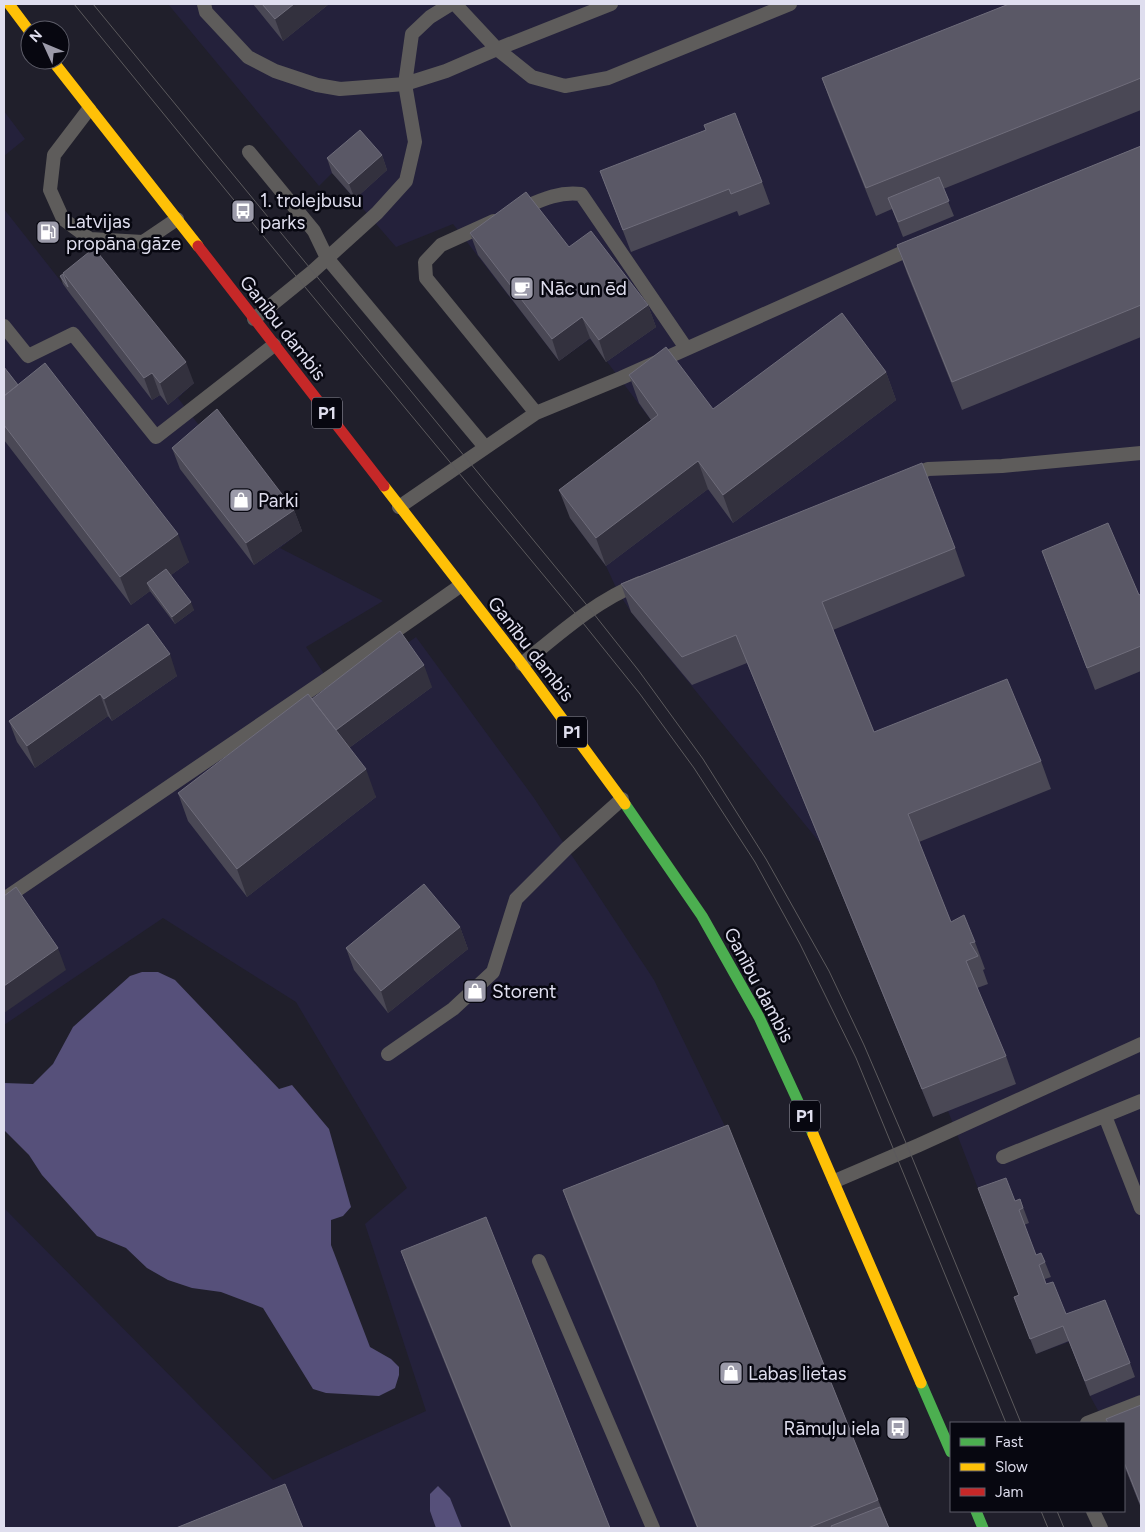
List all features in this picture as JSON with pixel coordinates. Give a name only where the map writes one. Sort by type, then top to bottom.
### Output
[{"type":"main road","points":[[9,4],[21,20]]},
{"type":"main road","name":"Ganību dambis","points":[[60,70],[522,664],[622,799],[702,916],[759,1017],[835,1181],[950,1450]]},
{"type":"main road","points":[[976,1512],[983,1528]]},
{"type":"lane","points":[[204,4],[206,12],[248,57],[275,71],[317,85],[340,89],[405,84],[446,71],[611,4]]},
{"type":"lane","points":[[254,319],[328,258],[377,213],[406,181],[415,142],[405,84],[412,34],[430,17],[451,4]]},
{"type":"lane","points":[[455,4],[497,49],[532,77],[565,86],[608,78],[790,4]]},
{"type":"lane","points":[[89,109],[54,155],[50,190],[63,219],[90,240],[143,242],[177,219]]},
{"type":"lane","points":[[249,152],[314,231],[328,258],[486,447]]},
{"type":"lane","points":[[536,413],[426,278],[425,262],[440,245],[550,196],[569,192],[581,194],[686,348]]},
{"type":"lane","points":[[400,507],[536,413],[621,378],[861,269],[933,239]]},
{"type":"lane","points":[[4,326],[28,356],[73,334],[156,437],[274,345]]},
{"type":"lane","points":[[901,480],[928,469],[1002,466],[1141,453]]},
{"type":"lane","points":[[522,664],[590,610],[618,592],[656,576]]},
{"type":"lane","points":[[4,899],[328,680],[460,586]]},
{"type":"lane","points":[[388,1054],[454,1009],[493,972],[516,899],[567,848],[622,799]]},
{"type":"lane","points":[[835,1181],[920,1145],[1141,1044]]},
{"type":"lane","points":[[1003,1157],[1141,1101]]},
{"type":"lane","points":[[1105,1116],[1141,1208]]},
{"type":"lane","points":[[539,1261],[653,1528]]},
{"type":"lane","points":[[1090,1422],[1141,1402]]},
{"type":"lane","points":[[1093,1512],[1101,1528]]},
{"type":"shaded area","points":[[168,4],[1141,4],[1141,1508],[1125,1468],[1125,1422],[1104,1422],[1090,1396],[1069,1342],[1036,1354],[1019,1312],[1025,1310],[948,1111],[933,1117],[821,844],[631,612],[618,592],[606,566],[570,518],[668,443],[590,339],[559,361],[453,224],[396,247],[332,173],[319,186]]},
{"type":"shaded area","points":[[4,111],[25,139],[4,156]]},
{"type":"shaded area","points":[[4,209],[63,284],[102,270],[194,383],[178,398],[212,442],[225,431],[302,531],[280,548],[383,601],[306,647],[337,693],[416,637],[534,798],[654,980],[738,1153],[888,1528],[4,1528],[4,1208],[273,1480],[426,1411],[365,1224],[407,1188],[296,1002],[163,918],[4,1025]]},
{"type":"shaded area","points":[[142,972],[158,972],[175,980],[279,1089],[292,1085],[329,1129],[351,1207],[343,1216],[331,1220],[331,1245],[370,1347],[391,1359],[399,1367],[395,1388],[379,1396],[326,1393],[313,1389],[263,1308],[221,1292],[192,1288],[168,1280],[147,1268],[126,1248],[97,1236],[42,1175],[29,1155],[4,1130],[4,1083],[33,1084],[53,1064],[73,1027],[130,976]]},
{"type":"shaded area","points":[[438,1486],[450,1498],[462,1528],[436,1528],[430,1511],[430,1494]]},
{"type":"building","points":[[262,4],[294,4],[275,19]]},
{"type":"building","points":[[1009,4],[1141,4],[1141,78],[866,188],[822,78]]},
{"type":"building","points":[[735,113],[762,182],[731,194],[729,189],[623,230],[600,171],[706,130],[704,125]]},
{"type":"building","points":[[360,130],[382,155],[349,184],[327,158]]},
{"type":"building","points":[[1141,146],[1141,305],[952,382],[897,245]]},
{"type":"building","points":[[939,177],[949,201],[898,222],[888,198]]},
{"type":"building","points":[[526,192],[569,247],[591,231],[648,305],[599,340],[582,317],[552,339],[470,233]]},
{"type":"building","points":[[94,248],[186,362],[160,383],[152,373],[144,378],[63,273]]},
{"type":"building","points":[[63,274],[68,287],[60,276]]},
{"type":"building","points":[[842,313],[886,372],[723,495],[698,461],[596,538],[559,490],[658,415],[629,375],[666,347],[713,409]]},
{"type":"building","points":[[45,363],[178,534],[120,577],[4,425],[4,396]]},
{"type":"building","points":[[4,367],[18,385],[4,396]]},
{"type":"building","name":"Parki","points":[[217,409],[294,510],[246,543],[172,448]]},
{"type":"building","points":[[922,463],[955,548],[822,602],[874,732],[1007,679],[1041,761],[908,814],[951,922],[964,915],[975,942],[970,943],[978,956],[966,961],[1006,1056],[922,1089],[736,635],[682,657],[621,584]]},
{"type":"building","points":[[1108,523],[1139,595],[1141,594],[1141,646],[1087,668],[1042,551]]},
{"type":"building","points":[[166,569],[191,602],[172,617],[147,583]]},
{"type":"building","points":[[148,624],[170,654],[104,699],[100,694],[27,746],[9,721]]},
{"type":"building","points":[[400,631],[424,665],[336,730],[312,699]]},
{"type":"building","points":[[308,694],[366,769],[237,869],[178,793]]},
{"type":"building","points":[[424,884],[460,927],[381,991],[346,948]]},
{"type":"building","points":[[16,887],[58,948],[4,986],[4,896]]},
{"type":"building","name":"Labas lietas","points":[[728,1125],[878,1500],[808,1528],[698,1528],[563,1190]]},
{"type":"building","points":[[1006,1178],[1015,1201],[1020,1199],[1023,1208],[1019,1210],[1036,1255],[1041,1253],[1045,1262],[1039,1265],[1046,1284],[1053,1282],[1066,1314],[1105,1300],[1130,1363],[1085,1381],[1063,1326],[1030,1339],[1014,1297],[1019,1295],[978,1188]]},
{"type":"building","points":[[486,1217],[610,1528],[512,1528],[401,1251]]},
{"type":"building","points":[[1141,1405],[1141,1505],[1125,1465],[1125,1422],[1108,1422],[1106,1419]]},
{"type":"building","points":[[285,1484],[303,1528],[176,1528]]},
{"type":"building","points":[[880,1507],[889,1528],[832,1528],[831,1526]]},
{"type":"tram line","points":[[74,4],[579,618],[640,694],[694,768],[755,862],[800,944],[856,1058],[1006,1422]]},
{"type":"tram line","points":[[93,4],[590,609],[639,671],[703,759],[766,859],[829,971],[864,1045],[909,1150],[1021,1422]]},
{"type":"tram line","points":[[1041,1512],[1048,1528]]},
{"type":"tram line","points":[[1057,1512],[1064,1528]]},
{"type":"traffic: fast","points":[[625,804],[702,916],[759,1017],[813,1134]]},
{"type":"traffic: fast","points":[[921,1383],[950,1450]]},
{"type":"traffic: fast","points":[[976,1512],[983,1528]]},
{"type":"traffic: slow","points":[[9,4],[21,20]]},
{"type":"traffic: slow","points":[[60,70],[198,246]]},
{"type":"traffic: slow","points":[[384,486],[522,664],[625,804]]},
{"type":"traffic: slow","points":[[813,1134],[921,1383]]},
{"type":"traffic: jam","points":[[198,246],[384,486]]},
{"type":"place","name":"1. trolejbusu parks","points":[[243,211]]},
{"type":"place","name":"Latvijas propāna gāze","points":[[48,232]]},
{"type":"place","name":"Nāc un ēd","points":[[522,288]]},
{"type":"place","name":"Parki","points":[[241,500]]},
{"type":"place","name":"Storent","points":[[475,991]]},
{"type":"place","name":"Labas lietas","points":[[731,1373]]},
{"type":"place","name":"Rāmuļu iela","points":[[898,1428]]}]
